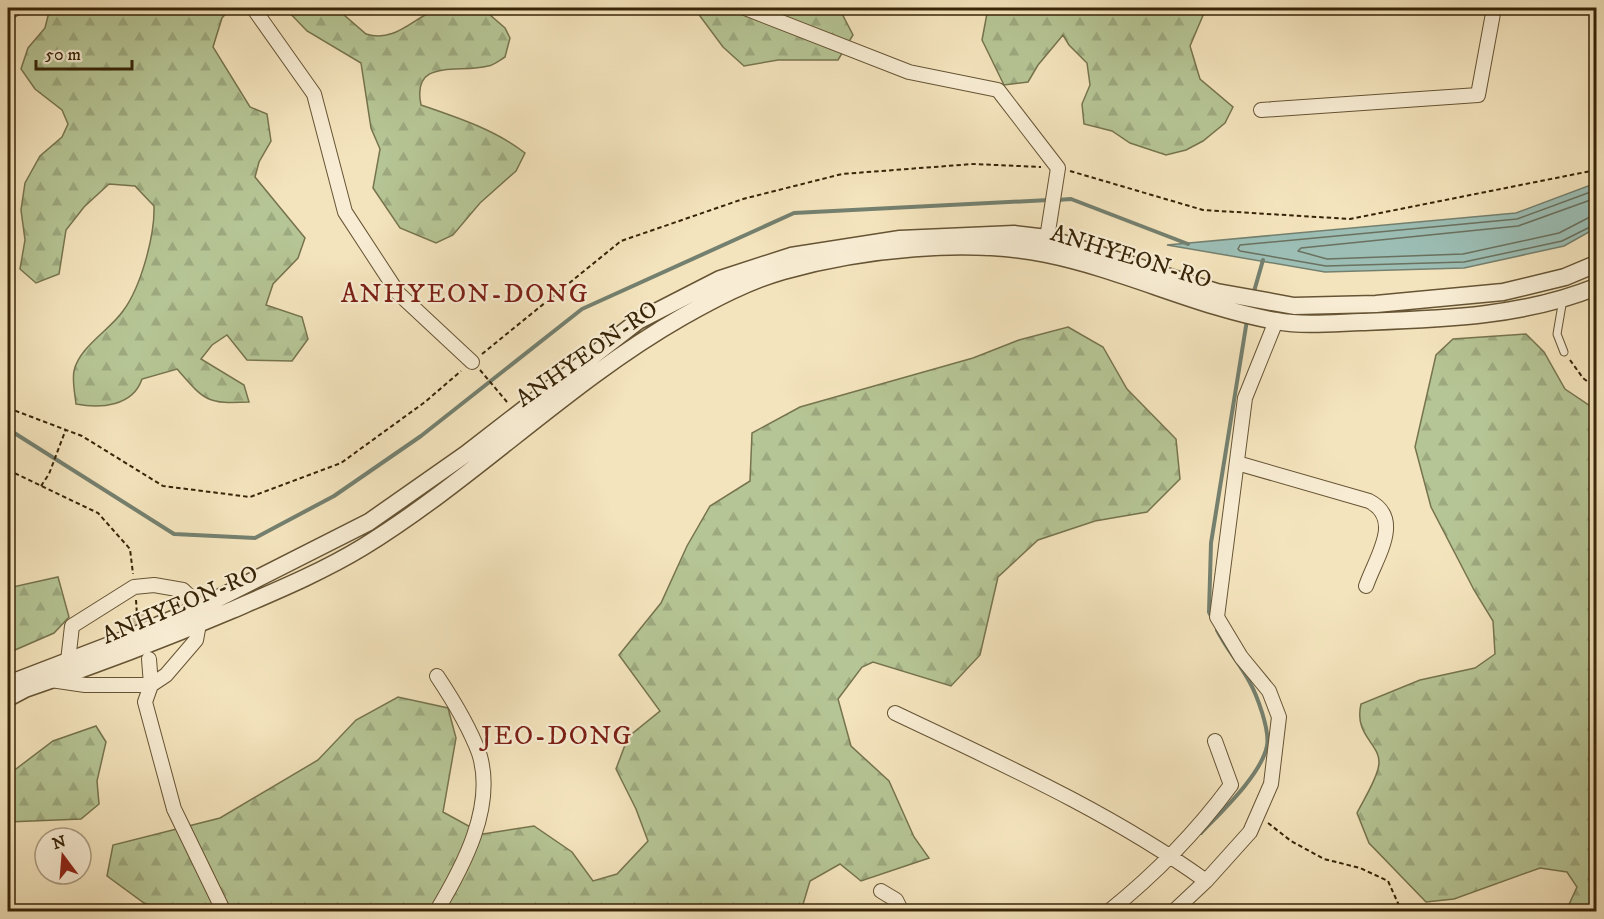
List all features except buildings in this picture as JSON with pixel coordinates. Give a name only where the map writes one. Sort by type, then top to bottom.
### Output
[{"type":"street","points":[[8,12],[16,8]]},
{"type":"street","points":[[745,8],[909,72],[998,90],[1058,168],[1053,213],[1045,246]]},
{"type":"street","points":[[1261,110],[1478,95],[1494,8]]},
{"type":"street","points":[[256,12],[314,94],[345,213],[398,293],[474,363]]},
{"type":"street","name":"ANHYEON-RO","points":[[8,684],[201,606],[369,522],[466,454],[638,321],[730,276],[791,256],[864,243],[956,235],[1014,234],[1234,312],[1298,324],[1496,314],[1563,299],[1596,286]]},
{"type":"street","name":"ANHYEON-RO","points":[[8,698],[25,689],[156,643],[283,588],[363,547],[462,477],[637,342],[715,298],[782,272],[852,257],[966,248],[1045,246],[1217,292],[1294,306],[1376,304],[1503,292],[1554,280],[1596,264]]},
{"type":"street","points":[[1173,912],[1206,881],[1250,832],[1271,784],[1279,717],[1269,691],[1241,657],[1217,617],[1245,398],[1269,320],[1280,303]]},
{"type":"street","points":[[1237,463],[1368,501],[1381,508],[1387,518],[1387,530],[1366,586]]},
{"type":"street","points":[[68,661],[72,626],[134,587],[154,585],[183,590],[201,606]]},
{"type":"street","points":[[51,680],[85,685],[151,685],[166,675],[196,640],[199,624]]},
{"type":"street","points":[[149,659],[151,685],[145,702],[174,809],[224,912]]},
{"type":"street","points":[[436,912],[461,871],[476,835],[483,776],[475,745],[453,699],[437,676]]},
{"type":"street","points":[[895,713],[1092,809],[1173,858],[1206,881]]},
{"type":"street","points":[[1108,912],[1173,858],[1231,785],[1215,741]]},
{"type":"street","points":[[881,891],[896,900],[902,912]]},
{"type":"lane","points":[[1563,299],[1557,334],[1564,352]]},
{"type":"path","points":[[1564,352],[1583,378],[1596,388]]},
{"type":"path","points":[[474,363],[518,413]]},
{"type":"path","points":[[41,486],[49,474],[66,429]]},
{"type":"path","points":[[8,470],[98,513],[130,549],[137,615]]},
{"type":"path","points":[[1257,815],[1291,841],[1324,860],[1360,868],[1388,881],[1402,912]]},
{"type":"green space","points":[[50,8],[231,8],[222,18],[213,47],[250,107],[267,114],[271,141],[259,162],[255,177],[305,238],[298,258],[273,284],[266,305],[302,317],[308,339],[292,361],[247,360],[227,335],[212,345],[201,359],[244,385],[249,402],[224,402],[207,398],[194,388],[177,369],[142,379],[138,388],[131,395],[115,404],[96,406],[76,404],[73,379],[77,362],[88,346],[123,311],[136,289],[146,260],[154,206],[135,186],[109,184],[84,207],[66,230],[59,274],[36,283],[20,269],[25,240],[21,210],[25,183],[40,156],[62,137],[68,124],[62,110],[35,89],[21,69],[28,48],[45,28]]},
{"type":"green space","points":[[285,8],[336,8],[366,34],[378,36],[398,31],[425,15],[444,8],[482,8],[505,28],[510,38],[505,57],[488,66],[440,70],[430,74],[423,80],[420,90],[421,105],[475,125],[514,145],[525,153],[516,171],[480,203],[453,235],[436,243],[400,228],[373,188],[380,149],[371,128],[361,63],[307,31]]},
{"type":"green space","points":[[694,8],[839,8],[853,35],[838,60],[778,60],[744,66],[723,47]]},
{"type":"green space","points":[[988,8],[1201,8],[1204,13],[1190,46],[1200,79],[1233,107],[1225,123],[1203,141],[1186,150],[1166,155],[1130,143],[1112,131],[1084,124],[1082,104],[1090,85],[1087,63],[1069,45],[1063,35],[1038,65],[1028,82],[1004,85],[982,40]]},
{"type":"green space","points":[[1068,327],[1103,347],[1127,389],[1176,439],[1180,479],[1147,512],[1095,521],[1038,540],[998,577],[980,655],[951,686],[873,662],[862,667],[838,699],[851,746],[889,781],[914,837],[929,858],[861,881],[840,864],[810,881],[801,911],[166,911],[144,903],[107,876],[113,845],[220,818],[318,760],[356,720],[398,697],[448,708],[456,738],[443,812],[483,834],[534,826],[572,852],[593,881],[617,874],[648,841],[636,809],[616,769],[628,737],[660,711],[619,655],[661,603],[687,546],[710,506],[750,481],[752,433],[800,407],[973,358],[1019,340]]},
{"type":"green space","points":[[1526,334],[1544,352],[1565,389],[1596,410],[1596,911],[1566,911],[1577,887],[1567,872],[1540,868],[1454,899],[1426,902],[1369,843],[1357,813],[1374,780],[1379,760],[1361,725],[1361,704],[1420,680],[1475,668],[1495,654],[1493,621],[1474,590],[1431,507],[1415,447],[1436,355],[1453,339]]},
{"type":"green space","points":[[58,577],[69,617],[54,633],[8,653],[8,588]]},
{"type":"green space","points":[[96,726],[106,742],[97,781],[99,804],[81,819],[8,822],[8,775],[53,741]]},
{"type":"water","points":[[1596,183],[1596,228],[1564,246],[1464,268],[1325,272],[1167,245],[1516,213]]},
{"type":"waterway","points":[[1057,200],[1071,199],[1188,244]]},
{"type":"waterway","points":[[8,429],[174,534],[255,538],[334,496],[421,436],[582,309],[794,213],[1049,200]]},
{"type":"waterway","points":[[1253,295],[1263,260]]},
{"type":"waterway","points":[[1212,618],[1209,612],[1211,543],[1247,320]]},
{"type":"waterway","points":[[1201,833],[1249,781],[1267,746],[1265,722],[1256,695],[1217,630]]},
{"type":"tunnel","points":[[137,615],[144,640]]},
{"type":"district","name":"ANHYEON-DONG","points":[[465,294]]},
{"type":"district","name":"JEO-DONG","points":[[557,736]]}]
